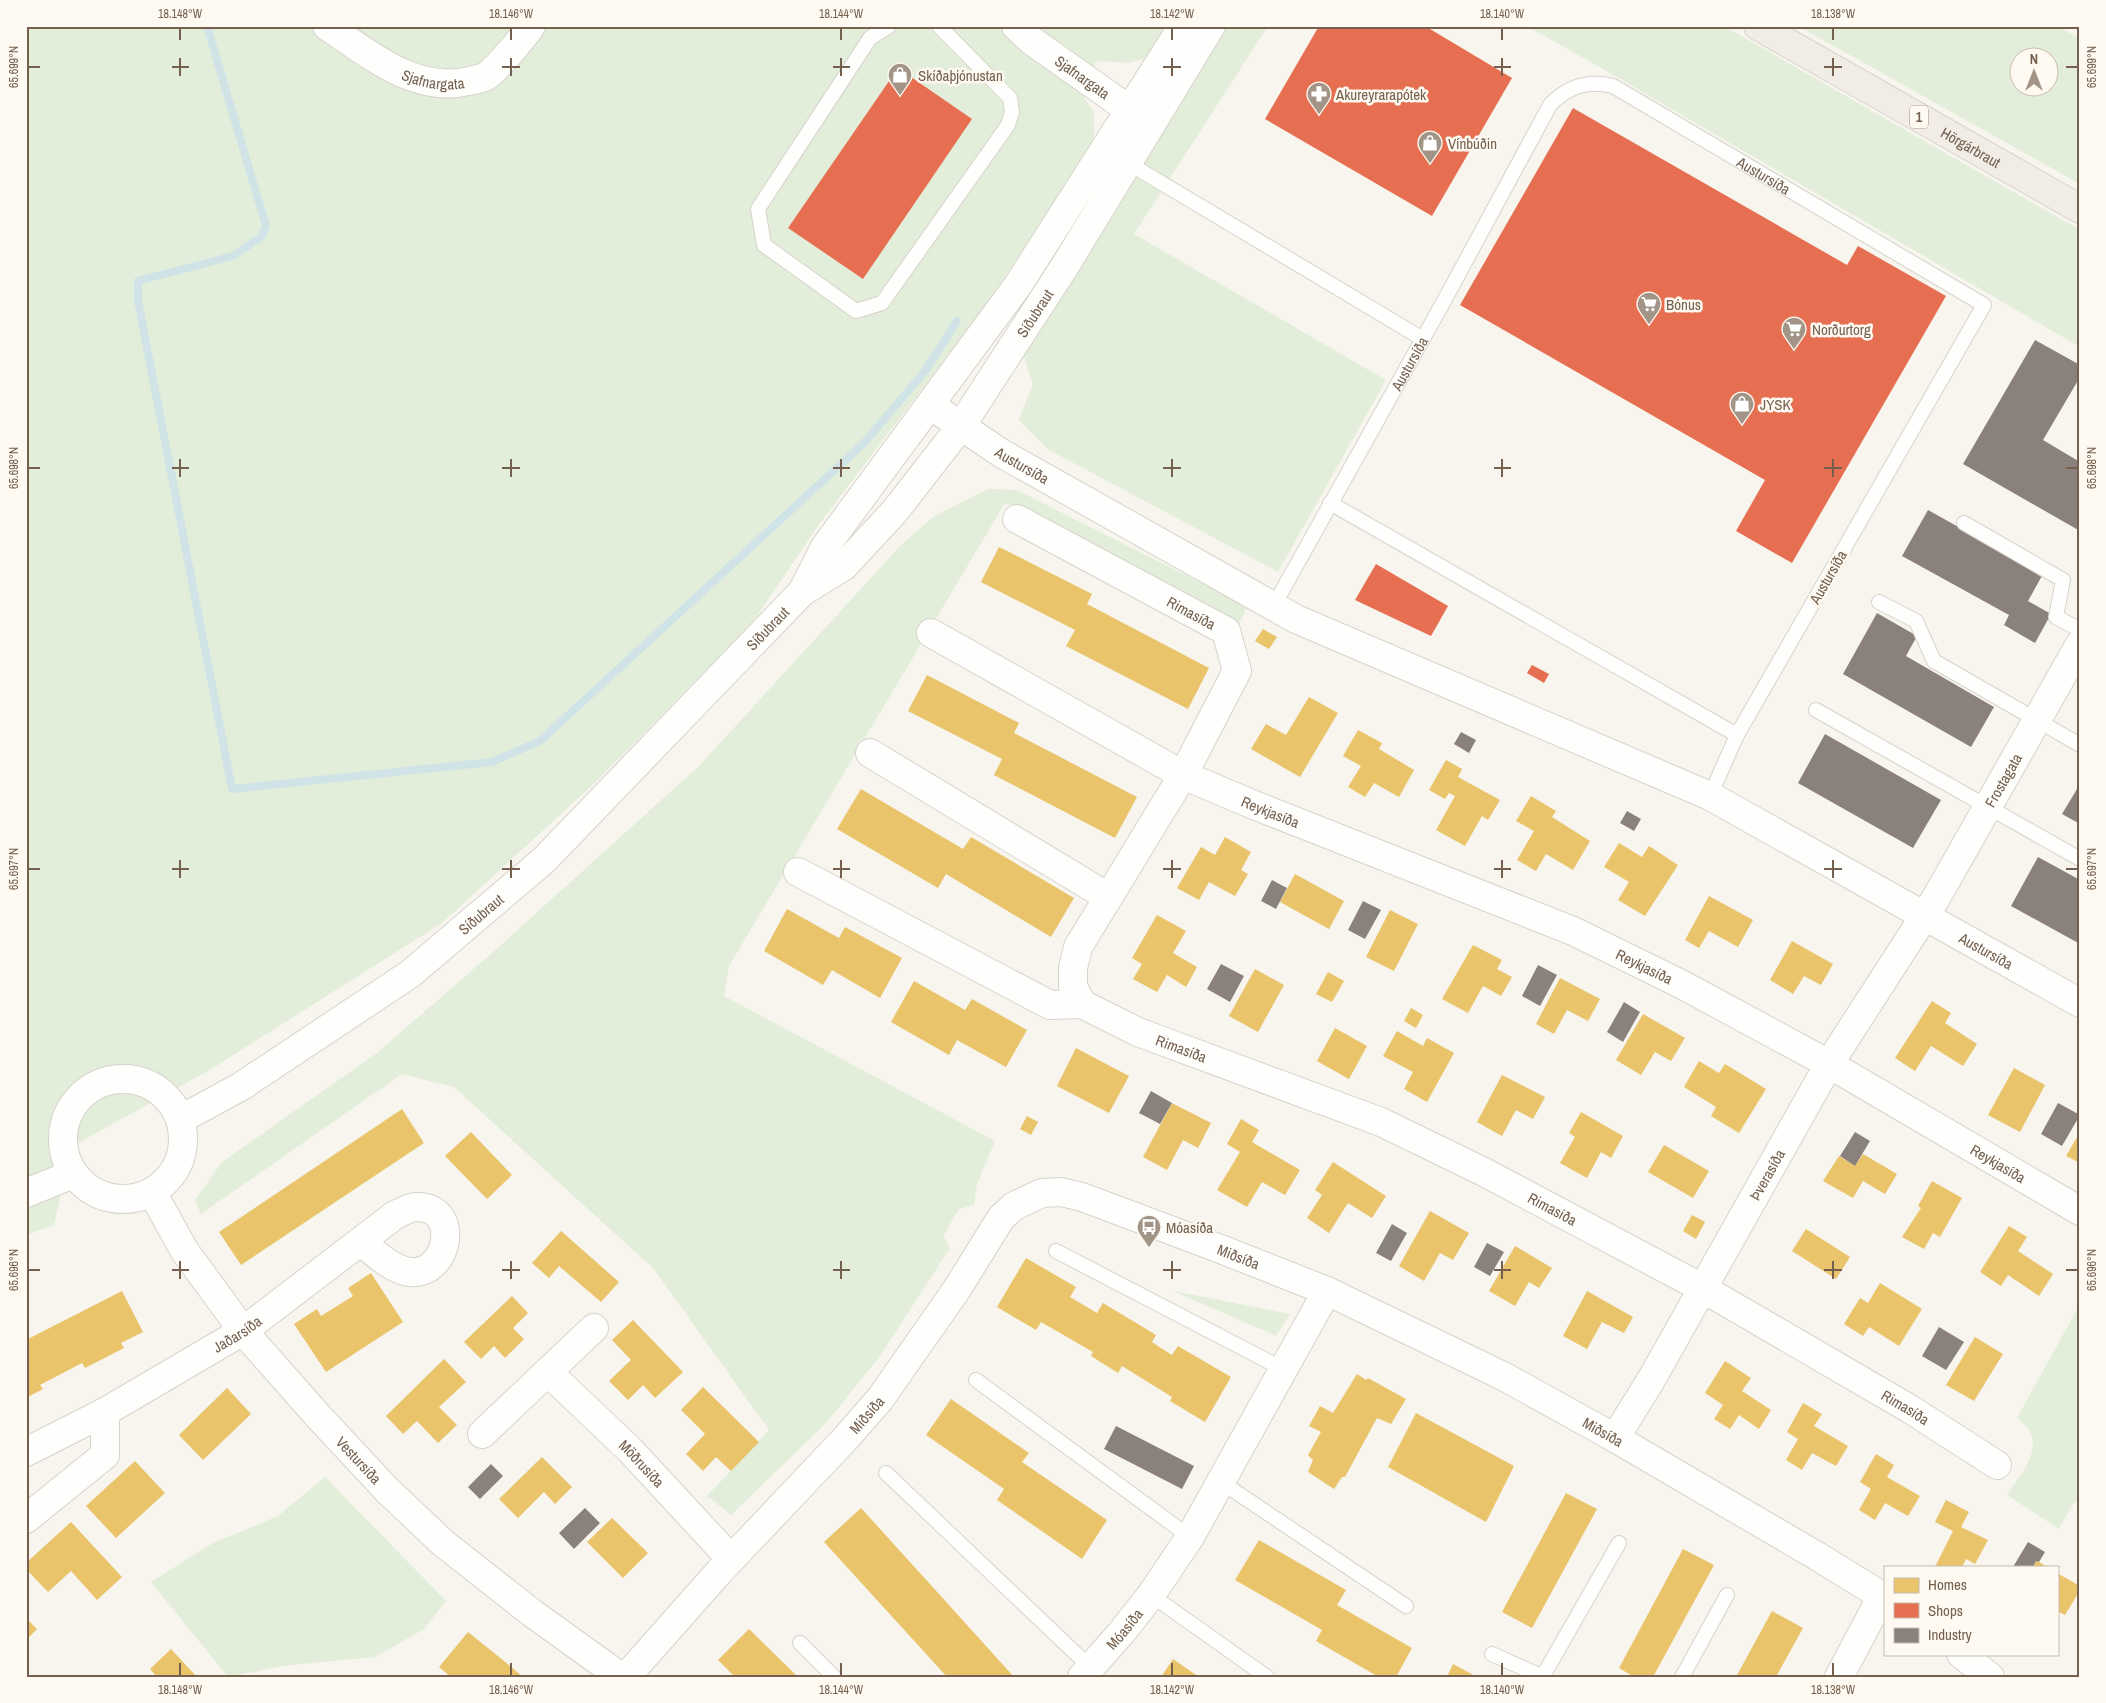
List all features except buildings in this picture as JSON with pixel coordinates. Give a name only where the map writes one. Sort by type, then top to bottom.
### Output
[{"type":"highway","name":"Hörgárbraut","points":[[1758,26],[2080,209]]},
{"type":"street","name":"Sjafnargata","points":[[327,26],[393,70],[421,81],[455,84],[487,76],[525,35],[530,26]]},
{"type":"street","name":"Sjafnargata","points":[[1016,26],[1032,41],[1141,118]]},
{"type":"street","name":"Síðubraut","points":[[180,1119],[240,1086],[410,974],[544,860],[802,592],[844,566],[894,512],[961,426],[1065,266],[1128,163],[1141,118],[1183,26]]},
{"type":"street","name":"Síðubraut","points":[[802,592],[825,547],[1211,26]]},
{"type":"street","name":"Austursíða","points":[[930,405],[1001,453],[1274,607],[1305,623],[1710,796],[2080,1003]]},
{"type":"street","name":"Rimasíða","points":[[1017,519],[1226,631],[1237,671],[1183,775],[1078,947],[1073,968],[1073,988],[1082,1004]]},
{"type":"street","points":[[931,633],[1183,775]]},
{"type":"street","name":"Frostagata","points":[[1925,915],[2078,647]]},
{"type":"street","points":[[870,753],[1108,897]]},
{"type":"street","name":"Reykjasíða","points":[[1183,775],[1271,812],[1573,931],[1681,984],[1829,1064],[2080,1211]]},
{"type":"street","name":"Rimasíða","points":[[798,872],[1050,1005],[1082,1004],[1138,1032],[1381,1122],[1484,1172],[1702,1288],[1910,1409],[1997,1465]]},
{"type":"street","name":"Þverasíða","points":[[1615,1438],[1651,1380],[1829,1064],[1925,915]]},
{"type":"street","points":[[122,1078],[141,1081],[158,1089],[172,1103],[180,1119],[184,1134],[183,1150],[178,1165],[170,1179],[152,1192],[128,1200],[112,1199],[97,1194],[84,1186],[73,1174],[65,1157],[62,1139],[65,1120],[74,1103],[87,1090],[104,1081],[122,1078]]},
{"type":"street","points":[[26,1193],[73,1174]]},
{"type":"street","name":"Vestursíða","points":[[152,1192],[184,1250],[243,1331],[387,1490],[443,1543],[532,1613],[621,1677]]},
{"type":"street","name":"Miðsíða","points":[[626,1677],[732,1559],[845,1440],[880,1399],[957,1290],[1001,1218],[1014,1206],[1042,1193],[1061,1192],[1082,1197],[1218,1248],[1328,1292],[1505,1377],[1615,1438],[1883,1597]]},
{"type":"street","name":"Jaðarsíða","points":[[26,1452],[105,1412],[243,1331],[361,1242]]},
{"type":"street","name":"Móasíða","points":[[1086,1672],[1151,1595],[1190,1536],[1328,1292]]},
{"type":"street","points":[[482,1434],[594,1328]]},
{"type":"street","name":"Möðrusíða","points":[[548,1372],[630,1450],[732,1559]]},
{"type":"street","points":[[26,1519],[104,1455],[105,1412]]},
{"type":"street","points":[[1839,1677],[1883,1597]]},
{"type":"street","points":[[1964,1656],[1990,1677]]},
{"type":"lane","points":[[889,26],[870,38],[758,209],[764,245],[856,311],[882,303],[1008,125],[1012,112],[1010,98],[939,26]]},
{"type":"lane","name":"Austursíða","points":[[1274,607],[1550,105],[1567,90],[1589,83],[1607,85],[1624,92],[1984,305],[1737,735],[1710,796]]},
{"type":"lane","points":[[1128,163],[1423,339]]},
{"type":"lane","points":[[1330,503],[1737,735]]},
{"type":"lane","points":[[1964,523],[2063,580],[2056,617],[2078,647]]},
{"type":"lane","points":[[1879,602],[1916,621],[1934,661],[2080,745]]},
{"type":"lane","points":[[1816,710],[2080,859]]},
{"type":"lane","points":[[1056,1251],[1285,1370]]},
{"type":"lane","points":[[976,1380],[1190,1536]]},
{"type":"lane","points":[[886,1473],[1086,1672]]},
{"type":"lane","points":[[1221,1482],[1406,1606]]},
{"type":"lane","points":[[1492,1654],[1543,1677],[1619,1543]]},
{"type":"lane","points":[[1151,1595],[1267,1677]]},
{"type":"lane","points":[[1682,1677],[1727,1596]]},
{"type":"lane","points":[[800,1643],[834,1677]]},
{"type":"green space","points":[[26,26],[1173,26],[1153,56],[1129,63],[1097,61],[1080,91],[1094,112],[1094,141],[991,298],[820,523],[752,623],[596,782],[442,923],[208,1071],[71,1147],[54,1225],[26,1235]]},
{"type":"green space","points":[[1219,26],[1268,26],[1134,234],[1386,380],[1278,572],[1049,450],[1019,420],[1033,384],[1021,348]]},
{"type":"green space","points":[[1527,26],[1724,26],[2080,230],[2080,347],[1603,69]]},
{"type":"green space","points":[[1798,26],[2058,26],[2080,39],[2080,184]]},
{"type":"green space","points":[[988,489],[1017,490],[1247,606],[1239,625],[1005,503],[729,966],[724,996],[995,1141],[977,1184],[974,1205],[959,1209],[943,1236],[950,1248],[880,1356],[827,1422],[731,1515],[707,1496],[769,1430],[654,1269],[454,1087],[402,1074],[201,1214],[195,1200],[222,1162],[377,1053],[493,952],[699,766],[901,545],[933,517]]},
{"type":"green space","points":[[1173,1291],[1290,1314],[1276,1336]]},
{"type":"green space","points":[[2080,1304],[2080,1500],[2074,1502],[2059,1529],[2007,1495],[2028,1464],[2033,1446],[2032,1437],[2028,1429],[2017,1418]]},
{"type":"green space","points":[[325,1477],[446,1601],[424,1629],[375,1657],[282,1666],[228,1677],[151,1582],[211,1544],[278,1516]]},
{"type":"waterway","points":[[207,26],[266,226],[261,237],[233,256],[138,281],[138,301],[232,789],[492,762],[540,741],[864,443],[925,371],[957,321]]},
{"type":"place","name":"Skíðaþjónustan","points":[[900,96]]},
{"type":"place","name":"Akureyrarapótek","points":[[1319,115]]},
{"type":"place","name":"Vínbúðin","points":[[1430,164]]},
{"type":"place","name":"Bónus","points":[[1649,325]]},
{"type":"place","name":"Norðurtorg","points":[[1794,350]]},
{"type":"place","name":"JYSK","points":[[1742,425]]},
{"type":"place","name":"Móasíða","points":[[1149,1248]]}]
